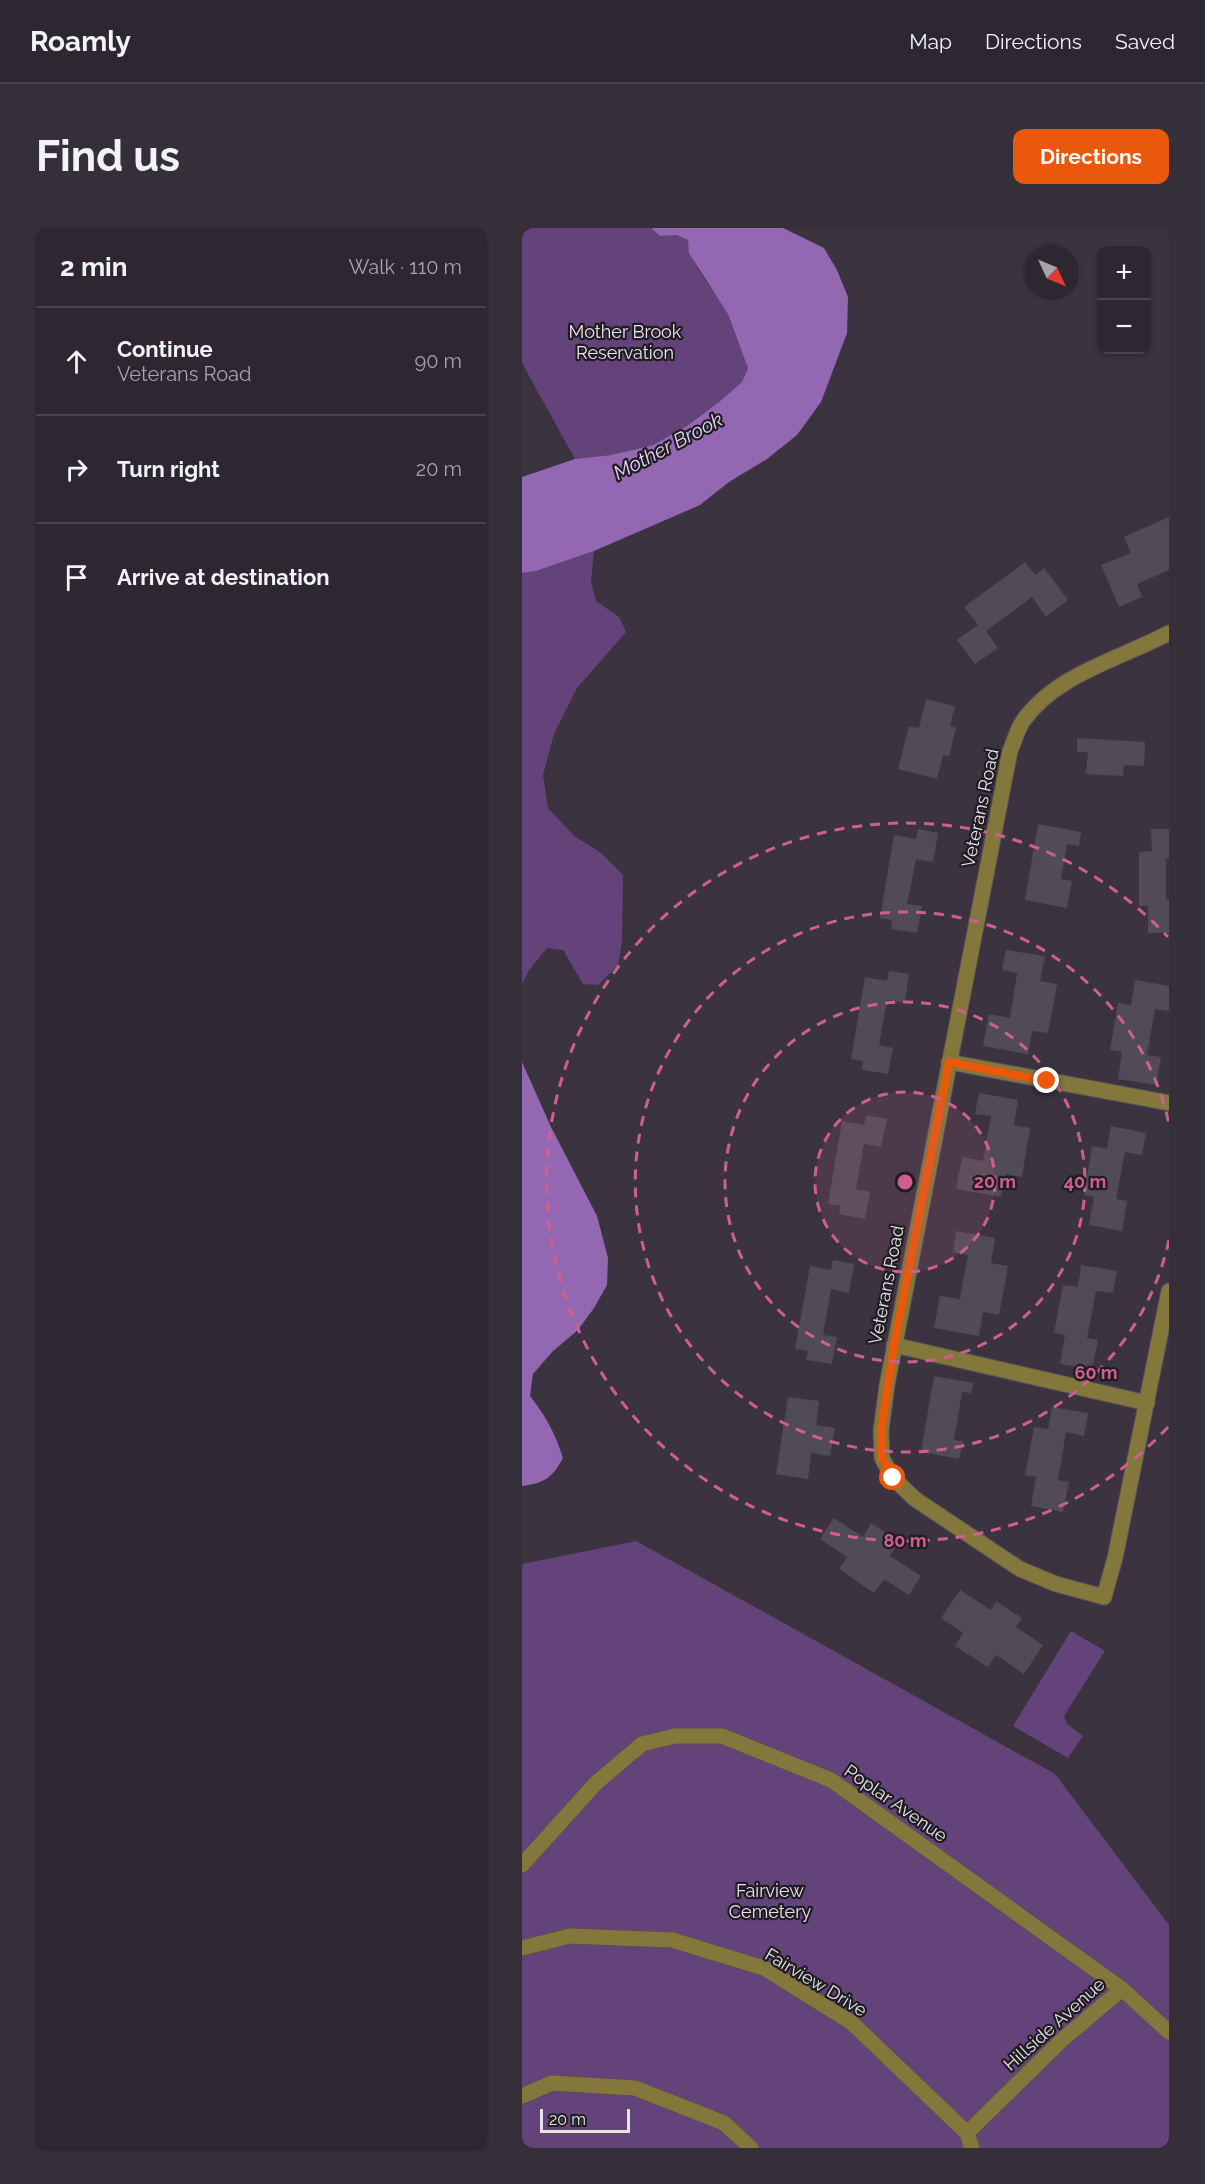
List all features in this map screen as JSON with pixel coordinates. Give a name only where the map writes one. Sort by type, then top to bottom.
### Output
[{"type":"street","name":"Veterans Road","points":[[1169,633],[1063,684],[1040,701],[1022,723],[1010,751],[894,1345],[881,1431],[882,1458],[893,1478],[915,1499],[1020,1569],[1056,1584],[1104,1597],[1115,1558],[1169,1291]]},
{"type":"street","points":[[949,1062],[1169,1103]]},
{"type":"street","points":[[894,1345],[1147,1403]]},
{"type":"street","name":"Poplar Avenue","points":[[522,1865],[596,1784],[642,1744],[675,1736],[722,1737],[831,1780],[1122,1989]]},
{"type":"street","name":"Fairview Drive","points":[[522,1948],[570,1936],[672,1940],[764,1968],[852,2023],[969,2141]]},
{"type":"street","name":"Hillside Avenue","points":[[969,2141],[1063,2039],[1122,1989],[1169,2032]]},
{"type":"street","points":[[522,2096],[552,2083],[635,2088],[724,2123],[751,2148]]},
{"type":"green space","name":"Mother Brook Reservation","points":[[524,228],[651,228],[660,236],[677,235],[688,240],[694,260],[723,305],[737,334],[748,368],[742,382],[687,426],[653,445],[611,455],[575,459],[522,363],[522,231]]},
{"type":"green space","points":[[594,551],[591,581],[596,601],[619,617],[626,632],[577,688],[554,734],[543,775],[548,808],[574,836],[600,852],[623,875],[622,941],[618,965],[598,985],[583,984],[563,950],[547,948],[529,970],[522,984],[522,573],[536,571]]},
{"type":"green space","name":"Fairview Cemetery","points":[[636,1541],[1055,1774],[1169,1925],[1169,2148],[522,2148],[522,1564]]},
{"type":"green space","points":[[1071,1631],[1105,1651],[1064,1716],[1067,1724],[1083,1736],[1068,1758],[1013,1726]]},
{"type":"water","name":"Mother Brook","points":[[651,228],[783,228],[824,248],[837,270],[848,297],[847,333],[821,402],[797,435],[767,459],[729,482],[700,505],[594,551],[536,571],[522,573],[522,477],[575,459],[611,455],[653,445],[687,426],[719,402],[742,382],[748,368],[728,314],[689,253],[688,240],[677,235],[660,236]]},
{"type":"water","points":[[522,1062],[551,1127],[597,1216],[608,1258],[607,1285],[594,1308],[578,1330],[553,1351],[533,1374],[530,1396],[550,1426],[563,1458],[547,1478],[522,1486]]},
{"type":"building","points":[[1169,517],[1169,570],[1137,584],[1142,597],[1119,607],[1101,565],[1131,553],[1124,537]]},
{"type":"building","points":[[1025,562],[1035,575],[1044,568],[1068,600],[1046,617],[1032,597],[986,631],[998,648],[975,664],[957,640],[978,625],[964,607]]},
{"type":"building","points":[[926,699],[955,706],[950,726],[956,728],[949,756],[943,755],[937,779],[898,769],[909,726],[919,728]]},
{"type":"building","points":[[1077,738],[1145,742],[1144,766],[1124,765],[1123,776],[1086,774],[1088,752],[1077,752]]},
{"type":"building","points":[[1038,824],[1081,832],[1079,846],[1067,844],[1061,879],[1072,881],[1067,908],[1025,900]]},
{"type":"building","points":[[918,829],[938,833],[933,862],[916,859],[907,904],[922,906],[917,933],[891,929],[892,920],[880,918],[894,835],[916,839]]},
{"type":"building","points":[[1151,829],[1169,829],[1166,900],[1169,900],[1169,933],[1148,933],[1148,906],[1139,906],[1139,852],[1152,851]]},
{"type":"building","points":[[1006,950],[1045,956],[1040,981],[1057,984],[1048,1033],[1032,1031],[1028,1054],[983,1046],[989,1014],[1010,1018],[1017,973],[1002,970]]},
{"type":"building","points":[[889,971],[909,974],[905,1003],[887,1000],[879,1045],[893,1048],[888,1074],[862,1070],[863,1061],[851,1059],[865,977],[887,981]]},
{"type":"building","points":[[1135,980],[1169,986],[1169,1011],[1155,1009],[1147,1055],[1161,1057],[1156,1085],[1118,1079],[1122,1052],[1110,1050],[1118,1003],[1131,1005]]},
{"type":"building","points":[[979,1093],[1018,1100],[1014,1125],[1030,1128],[1022,1177],[1006,1174],[1001,1197],[956,1189],[962,1157],[983,1161],[991,1116],[975,1114]]},
{"type":"building","points":[[866,1115],[887,1119],[881,1147],[864,1144],[856,1189],[870,1192],[865,1219],[839,1214],[841,1206],[828,1204],[842,1121],[864,1125]]},
{"type":"building","points":[[1111,1126],[1146,1133],[1142,1155],[1125,1152],[1116,1199],[1127,1201],[1122,1231],[1089,1225],[1094,1197],[1084,1195],[1092,1146],[1107,1149]]},
{"type":"building","points":[[956,1231],[995,1238],[991,1263],[1008,1266],[999,1315],[983,1312],[979,1336],[934,1328],[940,1296],[960,1299],[968,1255],[953,1252]]},
{"type":"building","points":[[833,1260],[854,1264],[849,1293],[831,1289],[823,1335],[837,1337],[832,1364],[806,1360],[808,1351],[795,1349],[810,1266],[831,1270]]},
{"type":"building","points":[[1081,1265],[1117,1271],[1113,1293],[1096,1291],[1087,1338],[1098,1340],[1092,1369],[1060,1364],[1065,1335],[1054,1333],[1063,1285],[1078,1287]]},
{"type":"building","points":[[934,1376],[974,1383],[971,1393],[962,1392],[954,1440],[963,1441],[959,1459],[921,1452]]},
{"type":"building","points":[[788,1397],[819,1401],[816,1425],[835,1428],[830,1456],[811,1453],[808,1479],[776,1474]]},
{"type":"building","points":[[1052,1407],[1088,1413],[1084,1436],[1066,1432],[1058,1480],[1069,1482],[1063,1512],[1031,1506],[1036,1477],[1025,1475],[1034,1427],[1048,1429]]},
{"type":"building","points":[[834,1518],[863,1537],[871,1523],[899,1541],[890,1556],[921,1576],[909,1595],[884,1579],[874,1593],[839,1569],[847,1557],[820,1539]]},
{"type":"building","points":[[960,1590],[991,1610],[996,1601],[1022,1618],[1016,1627],[1043,1645],[1024,1674],[996,1655],[988,1667],[955,1646],[963,1633],[941,1618]]},
{"type":"route","points":[[893,1478],[882,1458],[881,1431],[887,1385],[949,1062],[1047,1081]]}]
